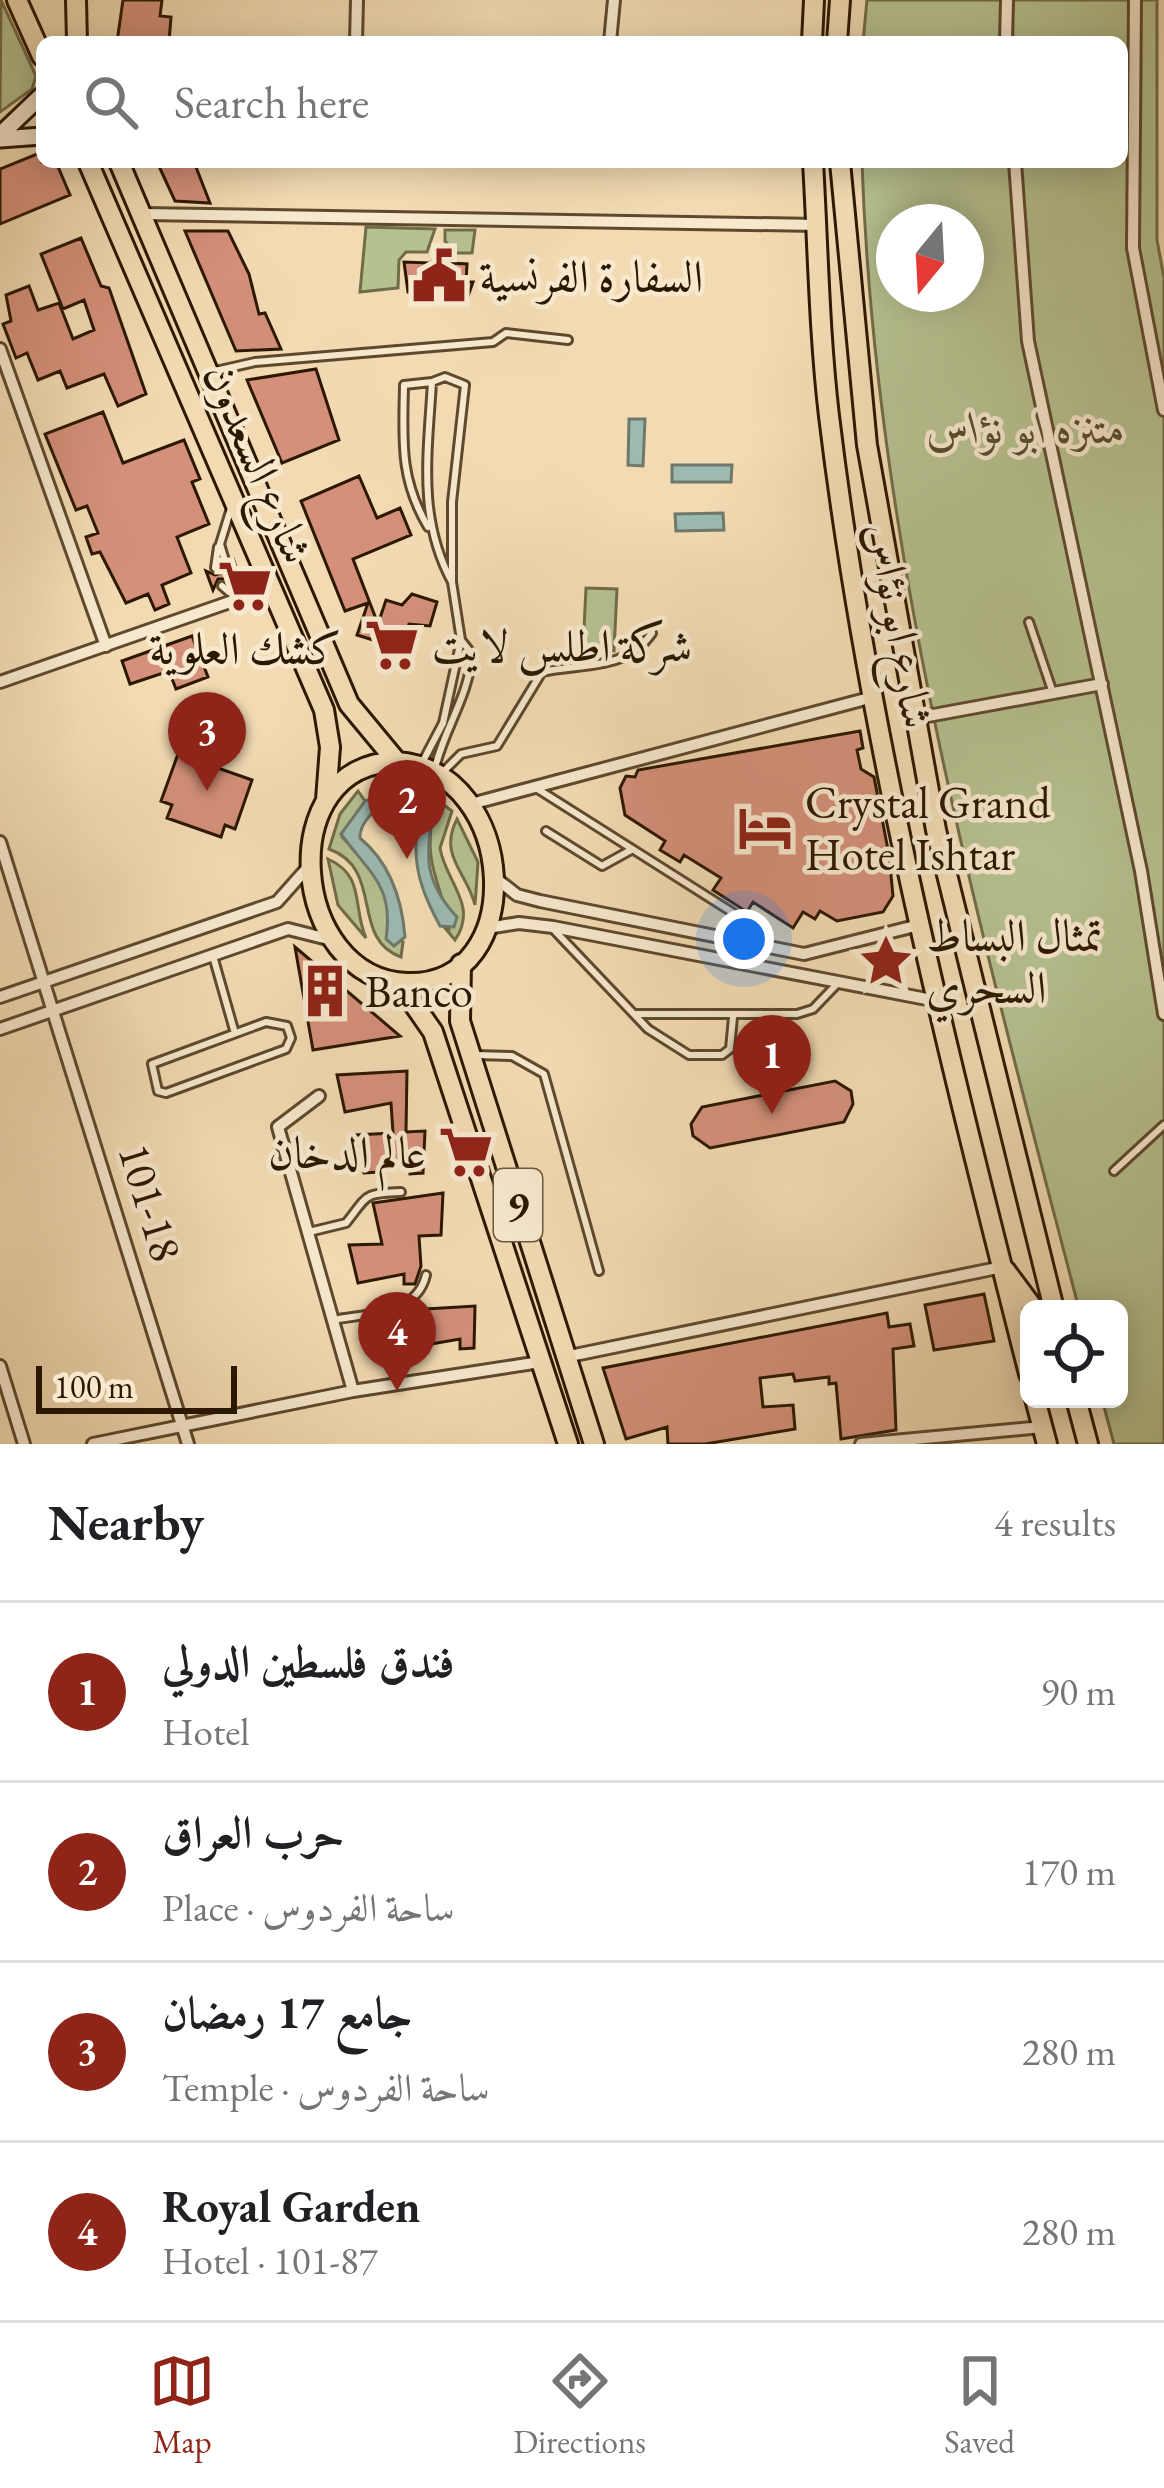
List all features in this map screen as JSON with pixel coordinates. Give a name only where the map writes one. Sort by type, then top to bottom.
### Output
[{"type":"main road","points":[[17,0],[36,43]]},
{"type":"main road","points":[[812,36],[814,0]]},
{"type":"main road","points":[[837,36],[840,0]]},
{"type":"main road","points":[[67,36],[77,2]]},
{"type":"main road","points":[[77,2],[77,36]]},
{"type":"main road","points":[[0,137],[36,101]]},
{"type":"main road","points":[[0,137],[36,136]]},
{"type":"main road","name":"شارع السعدون","points":[[91,168],[324,710],[330,747],[326,800]]},
{"type":"main road","name":"شارع السعدون","points":[[122,168],[349,704],[397,762]]},
{"type":"main road","name":"شارع ابو نؤاس","points":[[813,168],[831,430],[873,697],[913,898],[1020,1339]]},
{"type":"main road","name":"شارع ابو نؤاس","points":[[841,168],[867,445],[917,718],[949,887],[1052,1300]]},
{"type":"main road","points":[[397,762],[432,771],[471,804],[488,839],[494,877],[487,928],[461,964],[426,982],[399,983],[363,969],[333,940],[316,905],[312,837],[326,800],[366,765],[397,762]]},
{"type":"main road","points":[[913,898],[949,887]]},
{"type":"main road","name":"9","points":[[461,964],[460,1021],[594,1444]]},
{"type":"main road","name":"9","points":[[399,983],[433,1032],[568,1444]]},
{"type":"main road","points":[[1002,1267],[1027,1300]]},
{"type":"main road","points":[[1078,1408],[1088,1444]]},
{"type":"street","points":[[356,36],[357,0]]},
{"type":"street","points":[[611,36],[614,0]]},
{"type":"street","points":[[1006,0],[1006,36]]},
{"type":"street","points":[[1136,0],[1132,248],[1164,410]]},
{"type":"street","points":[[1016,168],[1028,341],[1142,871],[1164,1014]]},
{"type":"street","points":[[142,214],[817,225]]},
{"type":"street","points":[[0,349],[106,646]]},
{"type":"street","points":[[0,682],[270,588]]},
{"type":"street","points":[[917,718],[1102,684]]},
{"type":"street","points":[[471,804],[873,697]]},
{"type":"street","name":"101-18","points":[[0,842],[188,1444]]},
{"type":"street","points":[[0,997],[277,902],[311,863]]},
{"type":"street","points":[[494,877],[517,895],[804,954],[920,925]]},
{"type":"street","points":[[605,937],[608,915]]},
{"type":"street","points":[[487,928],[519,922],[553,927],[938,1001]]},
{"type":"street","points":[[0,1029],[288,929],[333,940]]},
{"type":"street","points":[[802,974],[804,954]]},
{"type":"street","points":[[319,1096],[278,1127],[353,1391]]},
{"type":"street","points":[[565,1357],[1002,1267]]},
{"type":"street","points":[[93,1444],[353,1391],[540,1362]]},
{"type":"street","points":[[0,1366],[24,1444]]},
{"type":"street","points":[[861,1444],[1044,1436]]},
{"type":"lane","points":[[207,373],[255,362],[493,343],[506,333],[568,340]]},
{"type":"lane","points":[[432,771],[448,716],[461,640],[452,582],[452,502],[465,385],[445,377],[404,385],[400,452],[402,470],[452,582]]},
{"type":"lane","points":[[429,530],[432,382]]},
{"type":"lane","points":[[215,568],[233,502]]},
{"type":"lane","points":[[220,544],[226,564]]},
{"type":"lane","points":[[222,586],[232,593],[270,588]]},
{"type":"lane","points":[[1029,622],[1053,693]]},
{"type":"lane","points":[[432,771],[461,754],[497,746],[542,672],[620,661],[642,647],[652,633]]},
{"type":"lane","points":[[432,771],[448,716],[467,692],[473,657],[461,640]]},
{"type":"lane","points":[[533,786],[746,921]]},
{"type":"lane","points":[[546,831],[602,866],[631,850]]},
{"type":"lane","points":[[553,927],[668,1042],[705,1058],[730,1049],[733,1017]]},
{"type":"lane","points":[[213,956],[235,1030]]},
{"type":"lane","points":[[636,1014],[733,1017],[813,1010],[839,981]]},
{"type":"lane","points":[[279,1022],[291,1038],[286,1049],[166,1093],[158,1091],[152,1064],[235,1030],[279,1022]]},
{"type":"lane","points":[[471,1055],[512,1056],[544,1074],[599,1271]]},
{"type":"lane","points":[[1114,1171],[1164,1126]]},
{"type":"lane","points":[[309,1232],[346,1223],[355,1206],[372,1192],[401,1192]]},
{"type":"lane","points":[[333,1320],[404,1306],[417,1298],[426,1274]]},
{"type":"green space","points":[[1,0],[36,76],[32,89],[0,112]]},
{"type":"green space","name":"متنزه ابو نؤاس","points":[[867,0],[1157,0],[1157,240],[1164,278],[1164,1444],[1114,1444],[1104,1408],[1128,1408],[1128,1300],[1077,1300],[939,741],[888,453],[871,308],[862,168],[1128,168],[1128,36],[864,36]]},
{"type":"green space","points":[[366,227],[435,229],[427,252],[406,252],[399,260],[398,288],[360,292]]},
{"type":"green space","points":[[445,230],[475,230],[472,253],[455,253],[445,241]]},
{"type":"green space","points":[[586,588],[617,589],[614,651],[583,649]]},
{"type":"green space","points":[[397,780],[423,789],[452,811],[440,848],[462,904],[455,940],[445,928],[449,929],[446,911],[431,859],[434,808],[394,792]]},
{"type":"green space","points":[[358,791],[365,801],[342,837],[385,892],[390,917],[387,930],[403,942],[401,957],[385,948],[376,935],[357,872],[329,849],[340,814]]},
{"type":"green space","points":[[457,819],[478,862],[475,905],[452,854]]},
{"type":"green space","points":[[328,859],[353,883],[366,938],[338,905]]},
{"type":"water","points":[[629,419],[645,419],[643,466],[628,465]]},
{"type":"water","points":[[672,465],[732,465],[731,482],[672,482]]},
{"type":"water","points":[[723,513],[724,530],[676,531],[675,514]]},
{"type":"water","points":[[394,792],[434,808],[430,868],[438,892],[457,917],[454,927],[440,926],[426,897],[416,856],[419,820],[413,808],[405,803],[385,805],[367,819],[360,838],[387,870],[397,896],[405,937],[394,946],[386,939],[383,893],[341,834],[365,801]]},
{"type":"water","points":[[894,945],[901,971],[897,976],[876,971],[871,949]]},
{"type":"building","points":[[123,0],[162,0],[160,16],[171,17],[169,36],[118,36]]},
{"type":"building","points":[[36,154],[36,168],[59,168],[70,195],[0,224],[0,169]]},
{"type":"building","points":[[160,168],[196,168],[210,203],[175,201]]},
{"type":"building","points":[[185,231],[228,231],[249,274],[259,314],[265,313],[281,349],[236,351]]},
{"type":"building","points":[[81,238],[101,286],[109,288],[146,394],[118,406],[104,374],[67,388],[60,371],[38,380],[27,353],[16,358],[3,324],[11,321],[6,295],[29,286],[38,310],[59,303],[73,339],[94,330],[84,300],[63,309],[41,254]]},
{"type":"building","points":[[441,252],[451,263],[467,264],[466,282],[473,282],[466,302],[413,299],[414,292],[408,292],[404,262],[430,263]]},
{"type":"building","points":[[316,369],[339,440],[282,463],[247,380]]},
{"type":"building","points":[[103,412],[123,463],[184,440],[200,479],[192,482],[209,524],[177,537],[191,573],[162,585],[169,604],[155,610],[148,594],[126,603],[100,552],[92,554],[86,537],[98,533],[87,506],[76,510],[45,434]]},
{"type":"building","points":[[359,476],[377,518],[400,508],[411,535],[353,559],[378,624],[386,600],[402,605],[412,594],[437,602],[430,626],[409,624],[404,639],[381,632],[386,644],[357,635],[368,603],[345,611],[301,501]]},
{"type":"building","points":[[234,561],[240,579],[218,579],[213,590],[206,571],[215,575],[229,571]]},
{"type":"building","points":[[192,636],[208,677],[176,689],[169,671],[130,684],[122,661]]},
{"type":"building","name":"Crystal Grand Hotel Ishtar","points":[[860,731],[861,769],[874,777],[889,855],[893,896],[883,912],[837,921],[820,911],[815,919],[803,912],[793,928],[753,902],[747,912],[713,890],[721,878],[684,855],[680,862],[660,850],[665,841],[625,815],[620,788],[626,776],[635,777],[638,770]]},
{"type":"building","points":[[178,754],[252,780],[235,829],[225,825],[221,837],[167,818],[172,805],[161,801]]},
{"type":"building","name":"Banco","points":[[295,947],[400,1036],[313,1050]]},
{"type":"building","points":[[407,1071],[406,1132],[425,1131],[423,1173],[410,1174],[409,1164],[379,1165],[379,1172],[364,1173],[355,1135],[393,1133],[391,1103],[345,1112],[337,1075]]},
{"type":"building","points":[[835,1081],[851,1091],[853,1104],[844,1122],[710,1148],[693,1136],[691,1124],[702,1107]]},
{"type":"building","points":[[443,1193],[441,1235],[419,1236],[421,1266],[415,1284],[404,1284],[404,1274],[358,1283],[349,1245],[382,1244],[373,1203]]},
{"type":"building","points":[[984,1294],[994,1341],[934,1350],[925,1305]]},
{"type":"building","points":[[475,1306],[474,1348],[460,1349],[460,1339],[414,1347],[413,1334],[407,1335],[409,1310]]},
{"type":"building","points":[[887,1313],[889,1327],[910,1324],[914,1346],[893,1349],[896,1430],[841,1439],[836,1383],[829,1384],[829,1377],[795,1381],[793,1374],[760,1378],[763,1407],[793,1405],[795,1429],[705,1444],[668,1444],[667,1427],[626,1439],[603,1368]]},
{"type":"place","name":"السفارة الفرنسية","points":[[439,276]]},
{"type":"place","name":"كشك العلوية","points":[[245,586]]},
{"type":"place","name":"شركة اطلس لايت","points":[[392,645]]},
{"type":"place","name":"جامع 17 رمضان","points":[[207,791]]},
{"type":"place","name":"Crystal Grand Hotel Ishtar","points":[[765,828]]},
{"type":"place","name":"حرب العراق","points":[[407,859]]},
{"type":"place","name":"تمثال البساط السحري","points":[[886,961]]},
{"type":"place","name":"Banco","points":[[325,991]]},
{"type":"place","name":"فندق فلسطين الدولي","points":[[772,1114]]},
{"type":"place","name":"عالم الدخان","points":[[466,1152]]},
{"type":"place","name":"Royal Garden","points":[[397,1391]]}]
